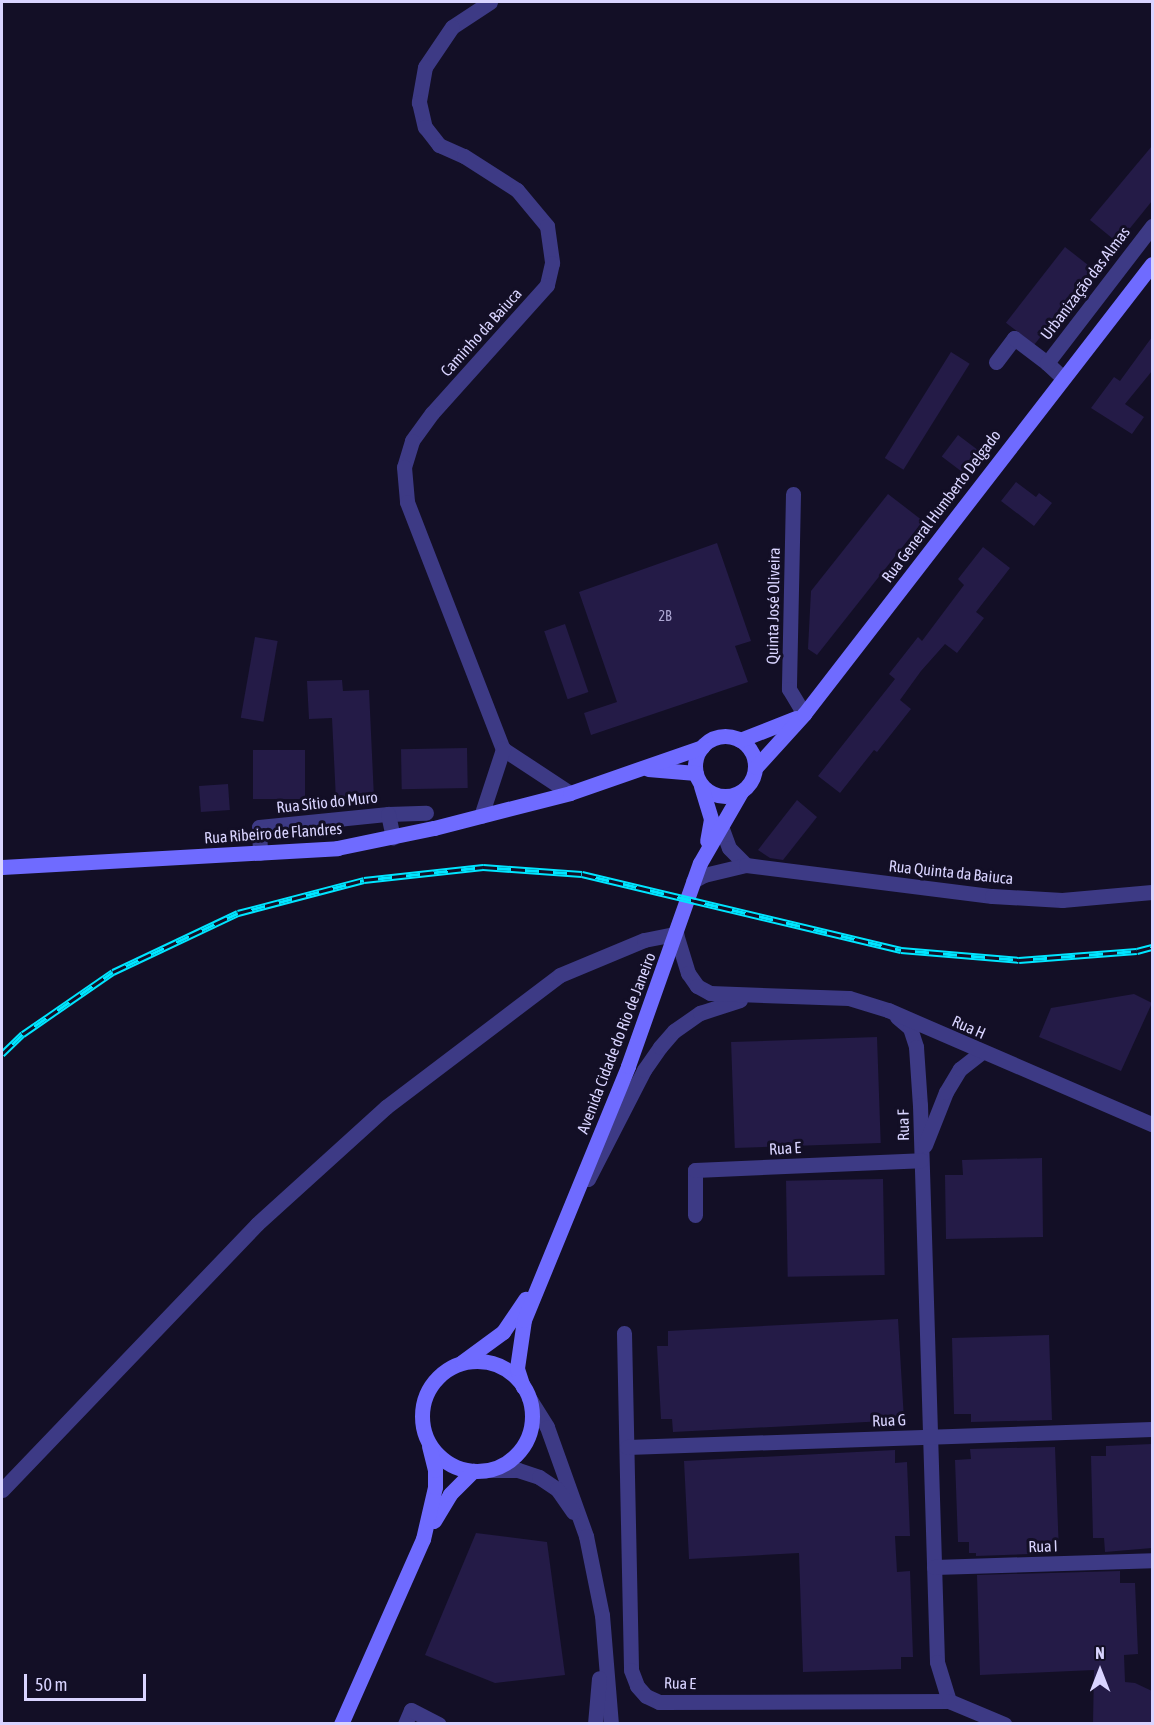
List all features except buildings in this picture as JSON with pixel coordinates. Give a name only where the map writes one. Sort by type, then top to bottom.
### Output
[{"type":"main road","name":"Rua General Humberto Delgado","points":[[756,767],[804,714],[1062,377],[1152,264]]},
{"type":"main road","name":"Rua Ribeiro de Flandres","points":[[2,867],[337,848],[393,837],[570,793],[702,747],[708,741],[724,736],[740,740],[771,730],[804,714]]},
{"type":"main road","points":[[705,853],[741,792],[748,786],[756,767],[752,752],[740,740]]},
{"type":"main road","points":[[702,747],[697,755],[698,777],[707,799],[711,819],[705,853]]},
{"type":"main road","name":"Rua Ribeiro de Flandres","points":[[645,768],[698,777],[705,789],[722,796],[741,792]]},
{"type":"main road","name":"Avenida Cidade do Rio de Janeiro","points":[[526,1393],[517,1368],[518,1344],[524,1320],[628,1066],[705,853]]},
{"type":"main road","name":"Avenida Cidade do Rio de Janeiro","points":[[457,1365],[480,1351],[503,1332],[524,1302],[555,1244]]},
{"type":"main road","points":[[423,1539],[435,1487],[435,1470],[422,1423],[422,1405],[429,1388],[441,1374],[457,1365],[476,1361],[494,1364],[511,1373],[526,1393],[530,1425],[520,1450],[506,1462],[490,1470],[473,1471],[454,1466],[439,1456],[427,1441]]},
{"type":"main road","points":[[341,1724],[423,1539],[450,1494],[473,1471]]},
{"type":"street","name":"Caminho da Baiuca","points":[[490,2],[452,27],[424,67],[419,102],[424,127],[440,145],[464,156],[517,189],[547,226],[552,263],[547,285],[432,413],[412,441],[404,467],[407,502],[503,749]]},
{"type":"street","name":"Urbanização das Almas","points":[[1047,363],[1152,226]]},
{"type":"street","name":"Urbanização das Almas","points":[[996,362],[1014,338],[1062,377]]},
{"type":"street","name":"Quinta José Oliveira","points":[[793,494],[789,689],[804,714]]},
{"type":"street","points":[[481,816],[503,749],[570,793]]},
{"type":"street","name":"Rua Sítio do Muro","points":[[260,853],[259,827],[388,814],[426,813]]},
{"type":"street","name":"Rua Sítio do Muro","points":[[388,814],[393,837]]},
{"type":"street","points":[[721,826],[729,848],[746,865]]},
{"type":"street","name":"Rua Quinta da Baiuca","points":[[693,881],[704,875],[746,865],[992,896],[1062,900],[1152,892]]},
{"type":"street","points":[[2,1490],[257,1224],[386,1107],[560,975],[644,940],[676,934]]},
{"type":"street","name":"Rua H","points":[[676,934],[688,973],[698,986],[710,993],[849,998],[888,1010],[1152,1124]]},
{"type":"street","name":"Rua H","points":[[555,1244],[644,1070],[660,1047],[674,1031],[700,1013],[729,1002],[764,996]]},
{"type":"street","name":"Rua F","points":[[888,1010],[910,1028],[916,1047],[921,1160]]},
{"type":"street","name":"Rua F","points":[[921,1160],[932,1124],[946,1092],[960,1069],[982,1052]]},
{"type":"street","points":[[921,1160],[937,1662],[949,1701]]},
{"type":"street","name":"Rua E","points":[[694,1215],[694,1170],[921,1160]]},
{"type":"street","name":"Rua E","points":[[624,1334],[631,1670],[637,1686],[646,1696],[659,1702],[949,1701],[1004,1724]]},
{"type":"street","points":[[526,1393],[547,1427],[586,1536],[602,1615],[611,1724]]},
{"type":"street","name":"Rua G","points":[[627,1447],[1152,1429]]},
{"type":"street","points":[[490,1470],[518,1470],[539,1477],[557,1489],[586,1536]]},
{"type":"street","name":"Rua I","points":[[934,1567],[1152,1560]]},
{"type":"street","points":[[595,1724],[602,1615]]},
{"type":"street","points":[[408,1717],[439,1724]]},
{"type":"railway","points":[[2,1054],[23,1034],[113,972],[238,913],[364,880],[483,867],[582,874],[901,950],[1019,960],[1137,951],[1152,947]]}]
